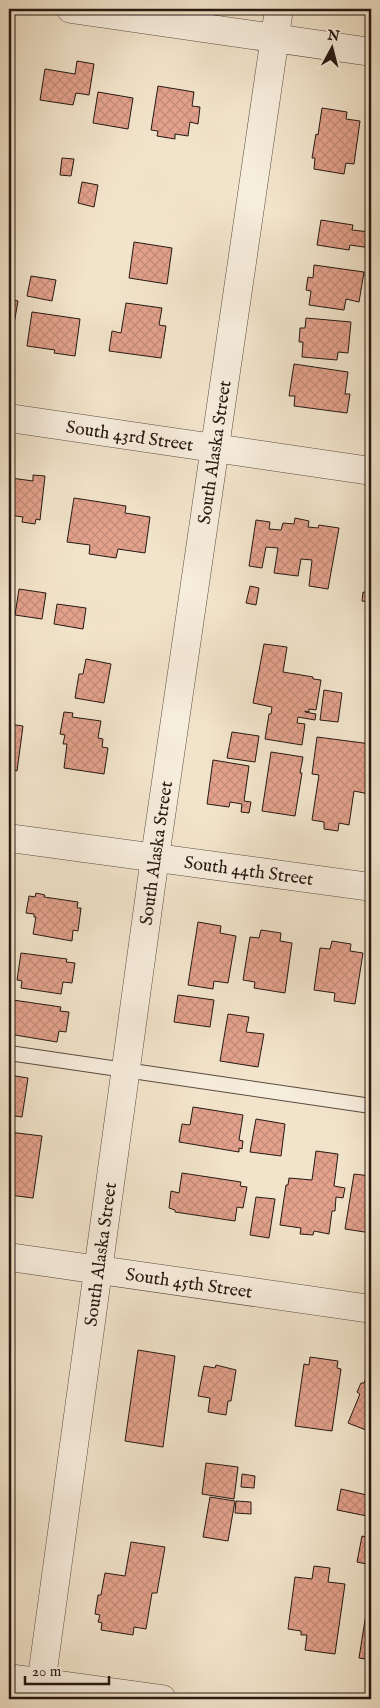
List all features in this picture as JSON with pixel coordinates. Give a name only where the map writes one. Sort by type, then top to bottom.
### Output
[{"type":"street","points":[[71,9],[371,52]]},
{"type":"street","name":"South Alaska Street","points":[[40,1691],[155,857],[279,9]]},
{"type":"street","name":"South 43rd Street","points":[[9,418],[371,471]]},
{"type":"street","name":"South 44th Street","points":[[9,838],[371,887]]},
{"type":"street","name":"South 45th Street","points":[[9,1257],[371,1309]]},
{"type":"street","points":[[9,1678],[40,1691],[162,1699]]},
{"type":"lane","points":[[9,1053],[371,1106]]},
{"type":"building","points":[[77,61],[94,64],[89,95],[76,93],[73,105],[40,100],[45,69],[75,74]]},
{"type":"building","points":[[158,86],[194,92],[192,106],[200,107],[198,124],[190,122],[188,136],[175,134],[175,139],[157,136],[158,131],[151,130]]},
{"type":"building","points":[[98,92],[133,98],[128,129],[93,123]]},
{"type":"building","points":[[322,108],[347,112],[346,119],[360,121],[354,164],[346,163],[344,174],[314,169],[315,158],[312,158]]},
{"type":"building","points":[[62,158],[74,159],[71,176],[60,175]]},
{"type":"building","points":[[82,182],[98,185],[94,207],[78,203]]},
{"type":"building","points":[[321,220],[353,225],[352,230],[370,232],[371,223],[371,248],[350,245],[349,250],[317,245]]},
{"type":"building","points":[[134,242],[172,248],[167,284],[129,278]]},
{"type":"building","points":[[368,256],[371,256],[371,277],[365,276]]},
{"type":"building","points":[[314,265],[364,272],[359,302],[346,299],[344,310],[309,305],[311,291],[306,290],[308,277],[313,278]]},
{"type":"building","points":[[31,276],[56,280],[52,301],[27,296]]},
{"type":"building","points":[[9,299],[18,301],[10,347],[9,347]]},
{"type":"building","points":[[126,303],[162,308],[159,325],[166,326],[161,358],[109,351],[112,331],[121,333]]},
{"type":"building","points":[[32,312],[80,319],[75,356],[54,353],[55,350],[27,346]]},
{"type":"building","points":[[306,318],[351,322],[348,353],[338,352],[337,360],[302,357],[303,342],[299,342],[300,328],[305,328]]},
{"type":"building","points":[[294,364],[348,372],[345,394],[350,394],[347,413],[294,406],[295,396],[289,396]]},
{"type":"building","points":[[33,475],[45,476],[40,520],[36,519],[35,524],[22,522],[23,517],[9,515],[9,480],[11,478],[33,481]]},
{"type":"building","points":[[74,498],[126,506],[125,513],[150,517],[145,553],[118,549],[116,558],[89,554],[90,545],[67,542]]},
{"type":"building","points":[[295,518],[309,521],[308,527],[318,528],[319,525],[339,528],[328,589],[309,586],[312,560],[301,559],[298,576],[274,573],[278,548],[266,547],[262,568],[249,566],[256,520],[270,522],[269,529],[281,530],[283,523],[294,524]]},
{"type":"building","points":[[250,586],[259,588],[256,605],[246,603]]},
{"type":"building","points":[[19,589],[46,593],[42,619],[15,615]]},
{"type":"building","points":[[363,592],[371,593],[371,602],[362,601]]},
{"type":"building","points":[[57,604],[86,608],[83,629],[54,624]]},
{"type":"building","points":[[264,644],[287,647],[283,672],[321,680],[316,710],[309,709],[309,712],[305,711],[316,714],[315,720],[298,717],[297,723],[305,724],[302,745],[265,739],[272,707],[253,703]]},
{"type":"building","points":[[86,659],[111,664],[104,703],[75,698],[79,674],[83,674]]},
{"type":"building","points":[[324,690],[342,693],[338,722],[320,720]]},
{"type":"building","points":[[64,712],[73,713],[72,717],[101,721],[98,738],[103,739],[102,747],[108,748],[104,774],[64,768],[67,744],[63,744],[65,735],[60,734]]},
{"type":"building","points":[[9,724],[23,726],[17,771],[9,769]]},
{"type":"building","points":[[232,732],[259,736],[255,762],[227,758]]},
{"type":"building","points":[[317,737],[371,744],[369,794],[354,791],[349,825],[339,823],[338,831],[324,829],[324,822],[312,820],[319,775],[312,774]]},
{"type":"building","points":[[271,752],[303,757],[295,816],[262,811]]},
{"type":"building","points":[[213,760],[249,766],[244,801],[251,802],[249,813],[241,812],[242,804],[230,802],[229,807],[207,804]]},
{"type":"building","points":[[36,893],[45,895],[44,897],[78,902],[77,908],[81,908],[78,931],[73,930],[72,941],[33,934],[36,917],[34,917],[34,914],[26,913],[29,896],[35,897]]},
{"type":"building","points":[[198,922],[221,926],[220,933],[236,936],[228,983],[214,981],[213,989],[188,985]]},
{"type":"building","points":[[261,930],[281,933],[280,941],[292,943],[285,993],[254,988],[255,982],[243,980],[250,937],[259,938]]},
{"type":"building","points":[[332,941],[351,944],[350,951],[363,953],[355,1004],[334,1001],[335,993],[314,990],[320,948],[330,949]]},
{"type":"building","points":[[21,953],[67,959],[66,962],[75,963],[72,983],[63,982],[61,994],[21,988],[22,981],[17,980]]},
{"type":"building","points":[[178,995],[214,1000],[210,1027],[174,1022]]},
{"type":"building","points":[[13,1000],[61,1007],[60,1011],[69,1012],[66,1032],[59,1031],[57,1042],[9,1034]]},
{"type":"building","points":[[228,1014],[249,1017],[246,1032],[264,1034],[258,1067],[220,1061]]},
{"type":"building","points":[[9,1075],[28,1078],[22,1117],[9,1115]]},
{"type":"building","points":[[193,1107],[243,1115],[239,1140],[243,1141],[242,1149],[239,1148],[239,1152],[179,1142],[182,1124],[190,1125]]},
{"type":"building","points":[[256,1119],[285,1124],[281,1156],[250,1152]]},
{"type":"building","points":[[9,1132],[42,1136],[33,1198],[9,1195]]},
{"type":"building","points":[[316,1151],[338,1154],[334,1186],[345,1188],[343,1198],[336,1197],[335,1211],[332,1211],[329,1234],[314,1231],[313,1235],[300,1234],[301,1228],[280,1225],[286,1185],[288,1185],[289,1178],[312,1180]]},
{"type":"building","points":[[182,1173],[241,1182],[240,1186],[247,1187],[243,1208],[237,1207],[235,1221],[175,1212],[175,1210],[169,1208],[171,1191],[179,1193]]},
{"type":"building","points":[[354,1174],[371,1176],[371,1233],[345,1229]]},
{"type":"building","points":[[256,1197],[275,1199],[269,1238],[250,1235]]},
{"type":"building","points":[[138,1350],[175,1356],[163,1447],[125,1441]]},
{"type":"building","points":[[310,1357],[338,1361],[337,1368],[341,1369],[332,1431],[295,1426],[304,1364],[309,1365]]},
{"type":"building","points":[[216,1365],[236,1370],[231,1401],[228,1401],[226,1415],[208,1412],[210,1398],[198,1396],[204,1366],[215,1368]]},
{"type":"building","points":[[369,1371],[371,1372],[371,1432],[348,1423],[360,1394],[357,1392],[361,1383],[364,1383]]},
{"type":"building","points":[[206,1463],[238,1467],[234,1499],[202,1494]]},
{"type":"building","points":[[242,1474],[255,1476],[254,1488],[241,1487]]},
{"type":"building","points":[[341,1489],[371,1496],[367,1516],[337,1510]]},
{"type":"building","points":[[210,1497],[235,1501],[228,1541],[203,1537]]},
{"type":"building","points":[[236,1501],[251,1502],[251,1514],[235,1513]]},
{"type":"building","points":[[371,1532],[371,1565],[357,1562],[362,1536],[370,1538]]},
{"type":"building","points":[[131,1542],[165,1547],[157,1593],[152,1593],[146,1629],[134,1627],[133,1635],[101,1630],[102,1623],[98,1622],[100,1615],[95,1614],[98,1595],[101,1595],[105,1573],[125,1576]]},
{"type":"building","points":[[314,1566],[330,1568],[328,1582],[345,1584],[335,1654],[305,1650],[307,1635],[301,1635],[301,1631],[288,1629],[295,1577],[312,1579]]},
{"type":"building","points":[[370,1606],[371,1660],[359,1658],[366,1614],[368,1614]]}]
